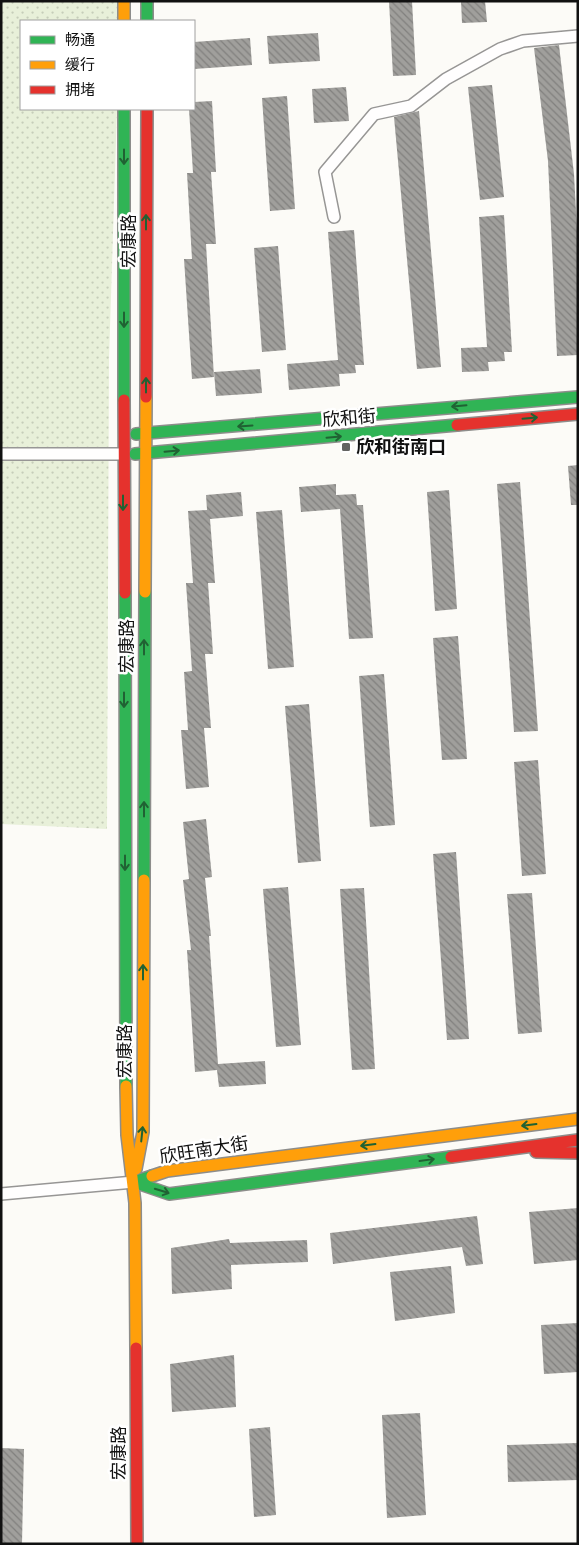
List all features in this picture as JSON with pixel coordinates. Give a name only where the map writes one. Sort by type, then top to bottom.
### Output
[{"type":"main road","points":[[124,1],[124,20]]},
{"type":"main road","points":[[147,1],[147,20]]},
{"type":"main road","name":"宏康路","points":[[124,110],[123,454],[127,1135],[134,1182],[136,1544]]},
{"type":"main road","name":"宏康路","points":[[134,1182],[142,1132],[147,110]]},
{"type":"main road","name":"欣和街","points":[[124,434],[283,423],[503,402],[578,397]]},
{"type":"main road","points":[[503,402],[512,406],[514,410],[512,415],[504,420]]},
{"type":"main road","name":"欣和街","points":[[123,454],[145,454],[283,442],[578,414]]},
{"type":"main road","points":[[283,423],[276,427],[272,434],[274,440],[283,442]]},
{"type":"main road","name":"欣旺南大街","points":[[134,1182],[167,1171],[578,1119]]},
{"type":"main road","name":"欣旺南大街","points":[[134,1182],[169,1194],[578,1140]]},
{"type":"main road","points":[[502,1150],[578,1153]]},
{"type":"street","points":[[334,217],[325,172],[374,114],[411,106],[446,80],[500,49],[524,41],[578,36]]},
{"type":"street","points":[[1,454],[123,454]]},
{"type":"street","points":[[1,1194],[134,1182]]},
{"type":"green space","points":[[1,1],[120,1],[119,20],[20,20],[20,110],[117,110],[109,359],[107,829],[1,824]]},
{"type":"building","points":[[389,1],[412,1],[416,75],[393,76]]},
{"type":"building","points":[[461,1],[485,1],[487,22],[462,23]]},
{"type":"building","points":[[318,33],[320,61],[269,64],[267,36]]},
{"type":"building","points":[[250,38],[252,65],[195,69],[195,42]]},
{"type":"building","points":[[559,45],[574,174],[578,250],[578,355],[557,356],[548,161],[534,48]]},
{"type":"building","points":[[492,85],[504,197],[480,200],[468,87]]},
{"type":"building","points":[[346,87],[349,121],[314,123],[312,89]]},
{"type":"building","points":[[287,96],[295,209],[270,211],[262,98]]},
{"type":"building","points":[[212,101],[216,172],[211,172],[216,244],[206,244],[214,377],[192,379],[184,259],[192,259],[187,173],[193,173],[189,110],[195,110],[195,102]]},
{"type":"building","points":[[419,111],[441,367],[417,369],[394,117]]},
{"type":"building","points":[[504,215],[512,352],[504,352],[505,361],[488,362],[489,371],[462,372],[461,348],[487,347],[479,217]]},
{"type":"building","points":[[354,230],[364,365],[355,365],[356,373],[339,374],[340,386],[289,390],[287,364],[338,360],[328,232]]},
{"type":"building","points":[[278,246],[286,350],[262,352],[254,248]]},
{"type":"building","points":[[260,369],[262,393],[216,396],[214,372]]},
{"type":"building","points":[[578,465],[578,505],[571,505],[568,466]]},
{"type":"building","points":[[520,482],[538,731],[514,732],[497,484]]},
{"type":"building","points":[[336,484],[336,495],[356,494],[357,505],[363,505],[373,638],[349,639],[340,509],[301,512],[299,487]]},
{"type":"building","points":[[449,490],[457,609],[435,611],[427,492]]},
{"type":"building","points":[[241,492],[243,516],[210,519],[215,583],[208,583],[213,654],[205,654],[211,728],[204,728],[209,787],[186,789],[181,730],[188,730],[184,672],[192,671],[186,583],[193,583],[188,511],[207,510],[206,495]]},
{"type":"building","points":[[282,510],[294,667],[268,669],[256,512]]},
{"type":"building","points":[[458,636],[467,759],[442,760],[433,638]]},
{"type":"building","points":[[384,674],[395,825],[370,827],[359,676]]},
{"type":"building","points":[[309,704],[321,861],[298,863],[285,706]]},
{"type":"building","points":[[538,760],[546,874],[522,876],[514,762]]},
{"type":"building","points":[[206,819],[212,877],[205,878],[211,936],[209,936],[218,1064],[265,1061],[266,1084],[219,1087],[217,1070],[195,1072],[187,950],[191,950],[183,880],[189,879],[183,822]]},
{"type":"building","points":[[456,852],[469,1039],[447,1040],[433,854]]},
{"type":"building","points":[[288,887],[301,1045],[276,1047],[263,889]]},
{"type":"building","points":[[364,888],[375,1069],[352,1070],[340,889]]},
{"type":"building","points":[[532,893],[542,1032],[518,1034],[507,894]]},
{"type":"building","points":[[578,1208],[578,1260],[534,1264],[529,1212]]},
{"type":"building","points":[[477,1216],[483,1264],[466,1266],[462,1247],[333,1264],[330,1233]]},
{"type":"building","points":[[229,1239],[230,1243],[307,1240],[308,1262],[231,1265],[232,1289],[172,1294],[171,1248]]},
{"type":"building","points":[[451,1266],[455,1313],[395,1321],[390,1272]]},
{"type":"building","points":[[578,1323],[578,1372],[544,1374],[541,1325]]},
{"type":"building","points":[[234,1355],[236,1407],[172,1412],[170,1364]]},
{"type":"building","points":[[420,1413],[426,1515],[387,1518],[382,1415]]},
{"type":"building","points":[[270,1427],[276,1515],[254,1517],[249,1429]]},
{"type":"building","points":[[578,1443],[578,1480],[508,1482],[507,1445]]},
{"type":"building","points":[[1,1448],[24,1449],[22,1544],[1,1544]]},
{"type":"traffic: fast","points":[[147,1],[147,20]]},
{"type":"traffic: fast","points":[[124,110],[124,400]]},
{"type":"traffic: fast","points":[[136,434],[578,397]]},
{"type":"traffic: fast","points":[[135,454],[457,425]]},
{"type":"traffic: fast","points":[[144,880],[145,592]]},
{"type":"traffic: fast","points":[[125,593],[126,1086]]},
{"type":"traffic: fast","points":[[152,1176],[134,1182],[169,1194],[451,1157]]},
{"type":"traffic: slow","points":[[124,1],[124,20]]},
{"type":"traffic: slow","points":[[145,592],[146,397]]},
{"type":"traffic: slow","points":[[136,1169],[143,1132],[144,880]]},
{"type":"traffic: slow","points":[[126,1086],[127,1135],[135,1203],[136,1348]]},
{"type":"traffic: slow","points":[[152,1176],[167,1171],[578,1119]]},
{"type":"traffic: jam","points":[[146,397],[147,110]]},
{"type":"traffic: jam","points":[[124,400],[125,593]]},
{"type":"traffic: jam","points":[[457,425],[578,414]]},
{"type":"traffic: jam","points":[[451,1157],[578,1140]]},
{"type":"traffic: jam","points":[[536,1152],[578,1153]]},
{"type":"traffic: jam","points":[[136,1348],[137,1544]]},
{"type":"place","name":"欣和街南口","points":[[346,447]]}]
